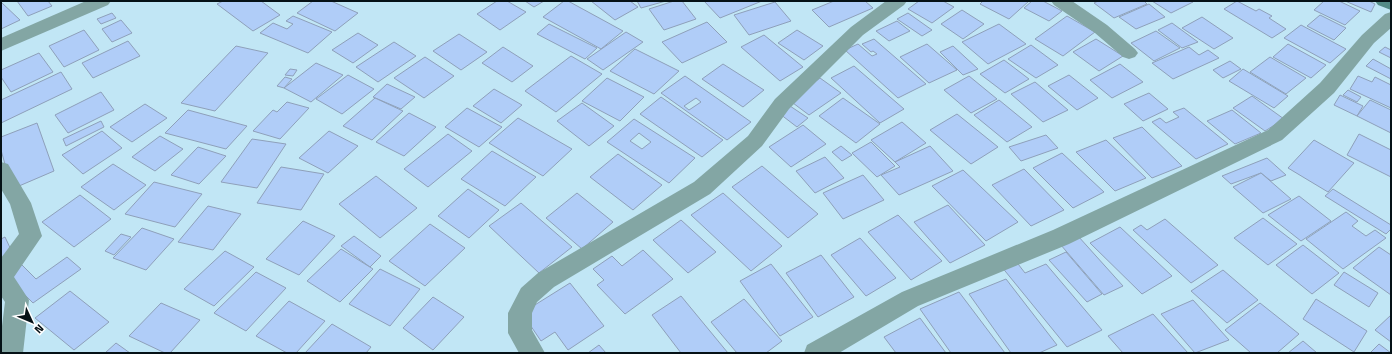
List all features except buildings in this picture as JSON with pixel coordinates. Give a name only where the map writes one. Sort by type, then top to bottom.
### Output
[{"type":"street","points":[[39,27],[59,1]]},
{"type":"street","points":[[1,45],[39,27],[102,1]]},
{"type":"street","points":[[533,353],[520,333],[520,313],[529,295],[546,280],[702,188],[755,141],[782,104],[857,30],[898,1]]},
{"type":"street","points":[[1060,1],[1100,29],[1129,53]]},
{"type":"street","points":[[1384,1],[1391,4]]},
{"type":"street","points":[[816,353],[910,299],[1060,237],[1275,134],[1327,88],[1368,39],[1391,18]]},
{"type":"street","points":[[1,170],[20,202],[31,236],[1,277],[17,300],[11,353]]}]
